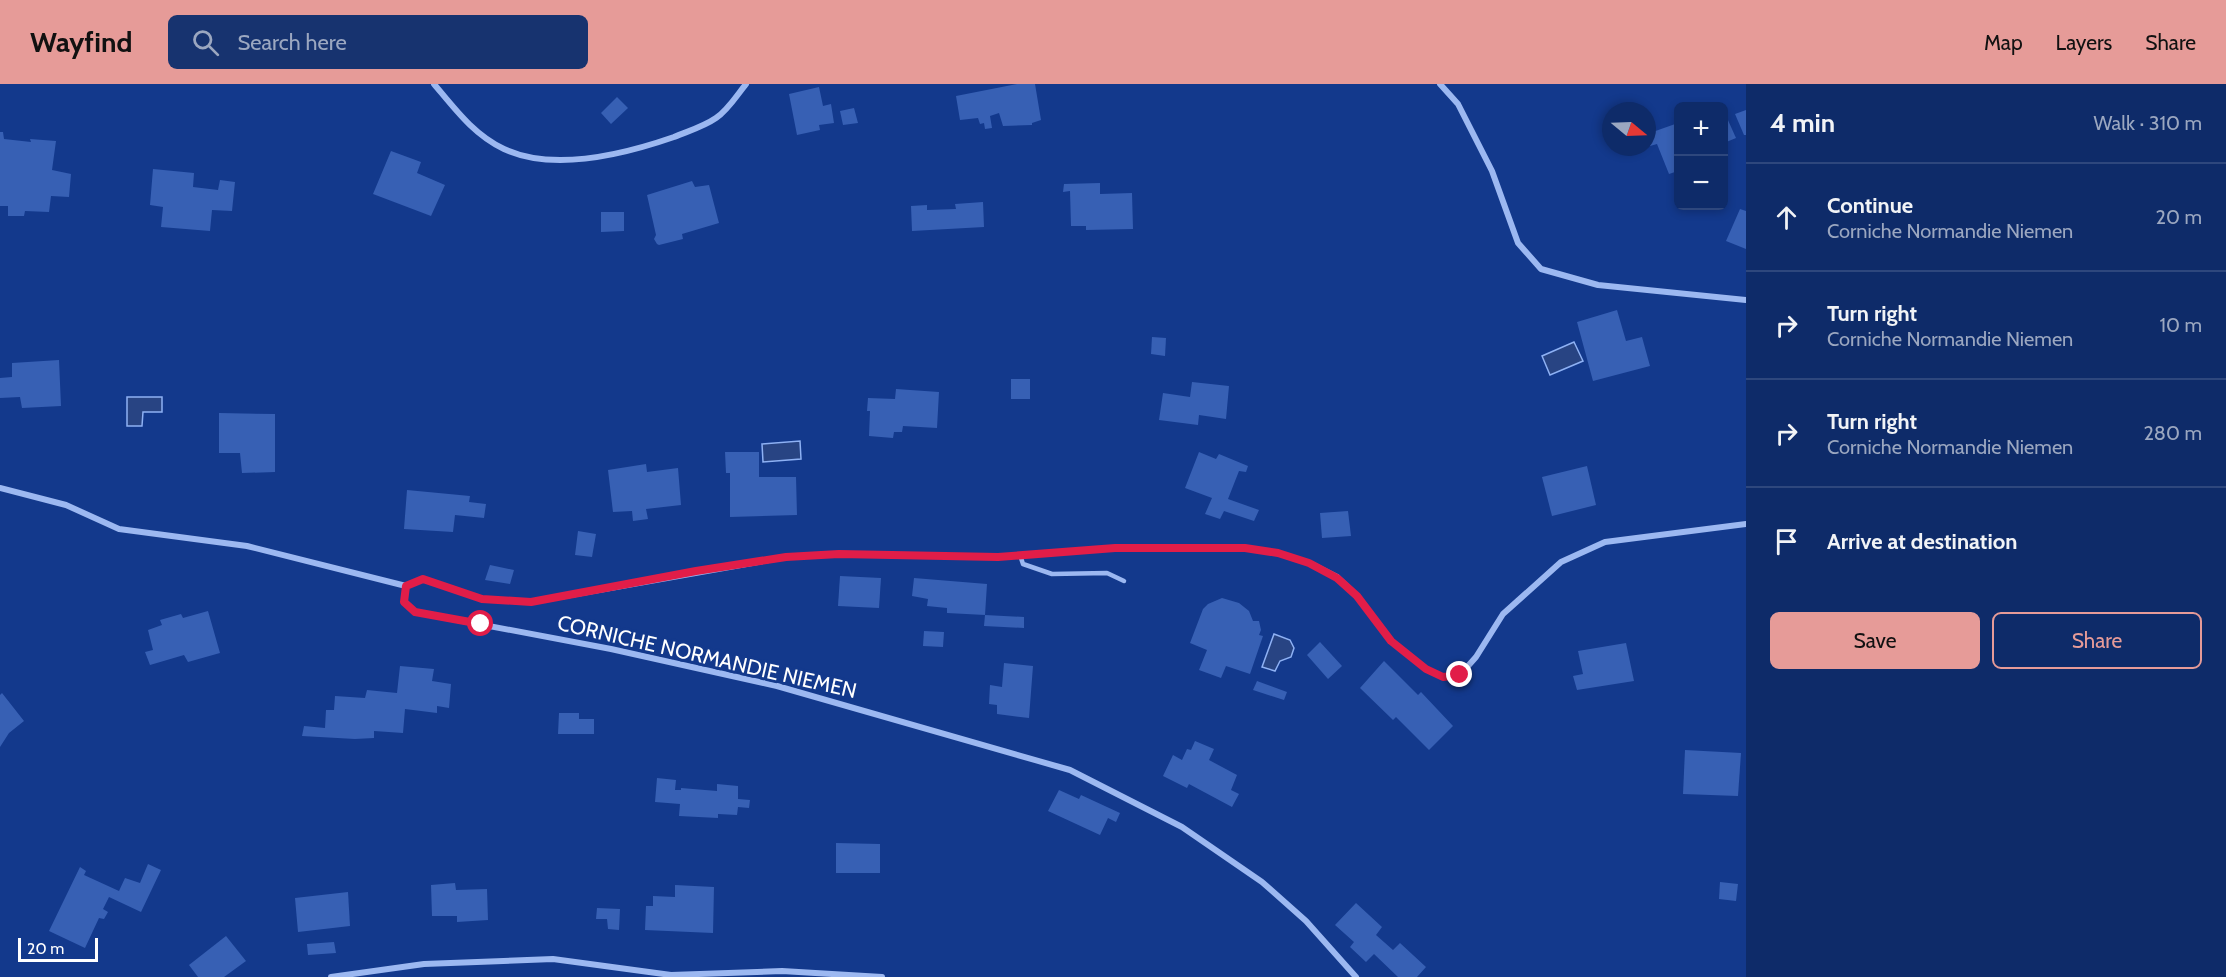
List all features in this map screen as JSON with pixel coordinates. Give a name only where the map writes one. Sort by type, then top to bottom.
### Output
[{"type":"street","points":[[434,84],[477,134],[504,149],[532,159],[566,159],[620,153],[702,127],[718,117],[746,84]]},
{"type":"street","points":[[1440,84],[1458,104],[1492,171],[1518,243],[1540,269],[1598,285],[1746,300]]},
{"type":"street","points":[[0,488],[66,505],[119,529],[247,546],[406,586]]},
{"type":"street","name":"CORNICHE NORMANDIE NIEMEN","points":[[1356,977],[1306,921],[1262,882],[1182,827],[1070,770],[777,686],[610,649],[415,612],[404,602],[406,586],[423,579],[482,599],[531,602],[696,571],[786,557],[839,554],[998,557],[1115,548],[1245,548],[1278,553],[1309,563],[1337,578],[1357,596],[1391,641],[1426,669],[1443,677],[1460,675],[1476,657],[1503,614],[1562,562],[1605,542],[1746,524]]},
{"type":"street","points":[[331,977],[424,964],[553,959],[671,975],[782,971],[882,977]]},
{"type":"lane","points":[[1020,555],[1023,564],[1034,570],[1052,574],[1107,573],[1124,581]]},
{"type":"water","points":[[1574,342],[1583,361],[1550,375],[1542,356]]},
{"type":"water","points":[[127,397],[162,397],[162,412],[143,412],[142,426],[127,426]]},
{"type":"water","points":[[800,441],[801,459],[763,462],[762,444]]},
{"type":"water","points":[[1274,634],[1290,640],[1294,648],[1291,657],[1280,661],[1275,671],[1262,667]]},
{"type":"building","points":[[1017,84],[1035,84],[1041,120],[1032,125],[1003,126],[999,113],[990,116],[992,128],[985,129],[984,123],[980,124],[978,118],[960,120],[956,96]]},
{"type":"building","points":[[819,87],[823,106],[831,104],[834,123],[819,125],[820,130],[797,135],[789,94]]},
{"type":"building","points":[[617,97],[628,108],[611,124],[601,113]]},
{"type":"building","points":[[854,108],[858,123],[843,125],[840,111]]},
{"type":"building","points":[[1746,110],[1746,135],[1744,135],[1735,114]]},
{"type":"building","points":[[1728,120],[1736,138],[1728,141]]},
{"type":"building","points":[[1674,124],[1674,172],[1669,174],[1656,144],[1656,131]]},
{"type":"building","points":[[0,132],[3,132],[4,139],[31,142],[30,139],[56,141],[52,170],[71,174],[69,197],[51,196],[49,212],[25,211],[24,216],[8,216],[8,206],[0,206]]},
{"type":"building","points":[[391,151],[421,162],[417,173],[445,185],[431,216],[373,194]]},
{"type":"building","points":[[153,169],[194,173],[193,187],[218,190],[220,180],[235,182],[232,211],[212,210],[210,231],[161,227],[163,207],[150,205]]},
{"type":"building","points":[[692,181],[695,187],[709,185],[719,223],[682,234],[683,239],[657,244],[654,239],[656,235],[647,195]]},
{"type":"building","points":[[1100,183],[1100,194],[1132,193],[1133,229],[1086,230],[1086,226],[1071,226],[1070,191],[1063,192],[1064,184]]},
{"type":"building","points":[[983,202],[984,227],[912,231],[911,206],[927,205],[927,210],[956,209],[955,204]]},
{"type":"building","points":[[1740,209],[1746,211],[1746,249],[1726,241]]},
{"type":"building","points":[[601,212],[624,212],[624,231],[601,232]]},
{"type":"building","points":[[1617,310],[1626,341],[1642,337],[1650,366],[1593,381],[1577,322]]},
{"type":"building","points":[[1152,337],[1166,338],[1165,356],[1151,354]]},
{"type":"building","points":[[59,360],[61,406],[22,408],[20,397],[0,398],[0,378],[12,377],[12,363]]},
{"type":"building","points":[[1011,379],[1030,379],[1030,399],[1011,399]]},
{"type":"building","points":[[1192,382],[1229,386],[1226,419],[1199,415],[1198,425],[1159,420],[1163,393],[1190,397]]},
{"type":"building","points":[[896,389],[939,392],[937,428],[903,426],[902,432],[894,432],[893,438],[869,436],[868,398],[895,399]]},
{"type":"building","points":[[219,413],[275,414],[275,472],[242,473],[240,453],[219,453]]},
{"type":"building","points":[[725,452],[759,452],[759,477],[796,477],[797,515],[730,517],[730,473],[726,473]]},
{"type":"building","points":[[1199,452],[1216,459],[1219,454],[1248,466],[1246,472],[1239,471],[1228,499],[1259,510],[1254,521],[1224,511],[1220,519],[1205,514],[1212,498],[1185,488]]},
{"type":"building","points":[[646,464],[647,472],[678,468],[681,505],[646,509],[648,519],[633,521],[632,511],[613,512],[608,470]]},
{"type":"building","points":[[1587,466],[1596,505],[1552,516],[1542,477]]},
{"type":"building","points":[[407,490],[470,496],[469,502],[486,504],[484,518],[455,515],[453,532],[404,529]]},
{"type":"building","points":[[1348,511],[1351,536],[1322,538],[1320,513]]},
{"type":"building","points":[[578,531],[596,534],[592,557],[575,555]]},
{"type":"building","points":[[490,565],[514,570],[510,584],[485,580]]},
{"type":"building","points":[[840,576],[881,578],[879,608],[838,606]]},
{"type":"building","points":[[914,578],[987,584],[985,615],[947,613],[947,608],[927,606],[928,599],[912,596]]},
{"type":"building","points":[[1222,598],[1239,603],[1249,611],[1253,621],[1259,621],[1261,630],[1259,635],[1263,636],[1250,674],[1226,666],[1221,678],[1199,670],[1207,650],[1190,643],[1203,609],[1208,604]]},
{"type":"building","points":[[208,611],[220,653],[188,662],[184,655],[150,665],[145,652],[153,650],[148,630],[162,625],[160,620],[181,614],[183,618]]},
{"type":"building","points":[[985,615],[1024,617],[1024,628],[984,626]]},
{"type":"building","points":[[924,631],[944,632],[943,647],[923,646]]},
{"type":"building","points":[[1320,642],[1342,666],[1328,679],[1307,655]]},
{"type":"building","points":[[1626,643],[1634,681],[1577,690],[1573,676],[1583,674],[1578,651]]},
{"type":"building","points":[[1384,661],[1418,695],[1421,692],[1453,726],[1429,750],[1396,717],[1393,720],[1360,688]]},
{"type":"building","points":[[1004,663],[1033,666],[1029,718],[997,714],[997,705],[989,704],[990,685],[1002,687]]},
{"type":"building","points":[[400,666],[434,669],[432,681],[451,684],[449,708],[437,706],[437,713],[405,709],[403,733],[374,731],[374,738],[355,739],[302,736],[304,726],[325,728],[326,710],[334,710],[335,696],[365,698],[367,690],[397,693]]},
{"type":"building","points":[[1257,681],[1287,692],[1284,700],[1253,690]]},
{"type":"building","points":[[2,693],[24,721],[9,733],[0,747],[0,695]]},
{"type":"building","points":[[559,713],[579,713],[579,719],[594,719],[594,734],[558,734]]},
{"type":"building","points":[[1195,741],[1214,749],[1209,760],[1237,775],[1231,790],[1239,794],[1232,807],[1189,784],[1187,788],[1163,776],[1173,755],[1182,760],[1187,749],[1191,750]]},
{"type":"building","points":[[1685,750],[1741,753],[1738,796],[1683,794]]},
{"type":"building","points":[[657,778],[676,780],[675,790],[681,790],[681,788],[717,791],[717,784],[738,786],[738,799],[750,800],[749,808],[738,807],[737,815],[718,814],[718,818],[679,816],[680,804],[655,802]]},
{"type":"building","points":[[1059,790],[1079,799],[1081,795],[1120,813],[1116,822],[1108,818],[1100,835],[1048,811]]},
{"type":"building","points":[[836,843],[880,844],[880,873],[836,873]]},
{"type":"building","points":[[148,864],[161,870],[141,912],[109,897],[103,909],[108,912],[104,919],[99,918],[85,948],[49,931],[80,867],[86,871],[84,875],[119,891],[125,878],[140,883]]},
{"type":"building","points":[[1720,882],[1738,884],[1736,901],[1719,899]]},
{"type":"building","points":[[455,883],[456,890],[487,889],[488,920],[457,922],[457,916],[432,916],[431,885]]},
{"type":"building","points":[[675,885],[714,887],[713,933],[645,930],[646,906],[653,906],[653,896],[675,897]]},
{"type":"building","points":[[348,892],[350,926],[298,932],[295,898]]},
{"type":"building","points":[[1356,903],[1382,927],[1376,935],[1393,950],[1400,943],[1426,967],[1417,977],[1398,977],[1374,954],[1366,962],[1350,947],[1354,942],[1335,925]]},
{"type":"building","points":[[597,908],[620,909],[619,930],[608,929],[607,919],[596,919]]},
{"type":"building","points":[[226,936],[246,961],[224,977],[198,977],[189,965]]},
{"type":"building","points":[[334,942],[336,953],[308,955],[307,944]]},
{"type":"route","points":[[481,624],[415,612],[404,602],[406,586],[423,579],[482,599],[531,602],[696,571],[786,557],[839,554],[998,557],[1115,548],[1245,548],[1278,553],[1309,563],[1337,578],[1357,596],[1391,641],[1426,669],[1443,677],[1460,675]]}]
